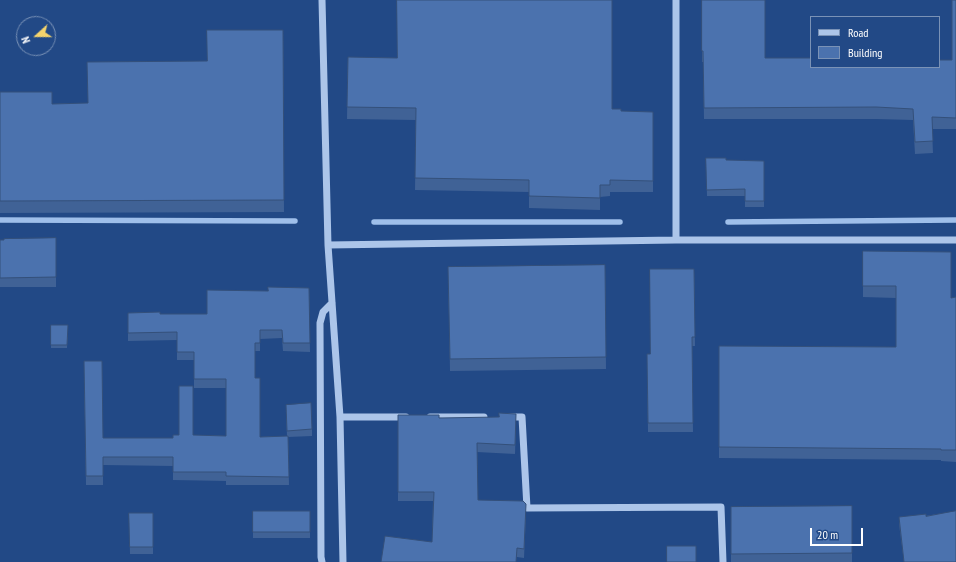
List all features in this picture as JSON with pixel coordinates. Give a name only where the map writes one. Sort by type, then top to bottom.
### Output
[{"type":"street","points":[[322,0],[328,245],[340,418],[343,562]]},
{"type":"street","points":[[676,0],[676,240]]},
{"type":"street","points":[[328,245],[676,240],[956,240]]},
{"type":"street","points":[[322,562],[320,323],[323,312],[332,303]]},
{"type":"street","points":[[340,418],[412,417]]},
{"type":"street","points":[[420,417],[491,417]]},
{"type":"street","points":[[499,417],[522,417],[527,508],[722,507],[723,562]]},
{"type":"building","points":[[397,0],[612,0],[612,109],[621,109],[621,111],[653,112],[653,181],[610,180],[610,185],[600,185],[600,198],[529,196],[529,180],[415,178],[416,108],[347,107],[348,57],[397,58]]},
{"type":"building","points":[[702,0],[765,0],[765,58],[810,58],[810,68],[940,68],[940,60],[952,60],[952,0],[956,0],[956,118],[932,117],[933,141],[915,142],[913,109],[876,107],[704,108]]},
{"type":"building","points":[[207,30],[283,30],[284,200],[0,201],[0,92],[52,92],[52,104],[88,103],[87,62],[207,61]]},
{"type":"building","points":[[706,158],[764,161],[764,201],[745,201],[745,189],[707,190]]},
{"type":"building","points":[[56,238],[56,277],[0,278],[0,240]]},
{"type":"building","points":[[863,251],[951,252],[951,298],[956,297],[956,450],[719,447],[719,346],[896,347],[896,286],[863,286]]},
{"type":"building","points":[[605,265],[606,357],[450,359],[448,267]]},
{"type":"building","points":[[650,269],[694,269],[695,337],[692,337],[693,423],[648,423],[647,354],[650,354]]},
{"type":"building","points":[[268,287],[309,288],[310,343],[283,343],[282,330],[260,330],[260,343],[255,343],[255,378],[260,378],[260,437],[288,436],[289,477],[226,476],[226,472],[173,472],[173,457],[103,457],[103,476],[86,476],[84,361],[102,361],[103,438],[173,438],[173,435],[179,435],[179,386],[193,386],[193,435],[226,436],[226,379],[194,379],[194,352],[177,352],[177,332],[128,333],[128,313],[160,312],[160,314],[207,314],[207,290],[268,291]]},
{"type":"building","points":[[51,325],[68,325],[67,345],[51,345]]},
{"type":"building","points":[[311,403],[312,429],[287,431],[286,405]]},
{"type":"building","points":[[499,413],[516,414],[515,445],[477,443],[478,500],[523,501],[526,504],[524,549],[517,548],[516,562],[381,562],[385,536],[432,542],[434,492],[398,492],[398,415],[439,415],[439,418],[499,417]]},
{"type":"building","points":[[852,506],[852,553],[731,554],[731,507]]},
{"type":"building","points":[[253,511],[310,511],[310,532],[253,532]]},
{"type":"building","points":[[956,511],[956,562],[904,562],[899,517],[926,514],[926,516]]},
{"type":"building","points":[[129,513],[153,513],[153,547],[130,547]]},
{"type":"building","points":[[667,546],[696,546],[696,562],[667,562]]},
{"type":"waterway","points":[[0,220],[295,221]]},
{"type":"waterway","points":[[728,222],[956,220]]},
{"type":"waterway","points":[[374,222],[620,222]]}]
